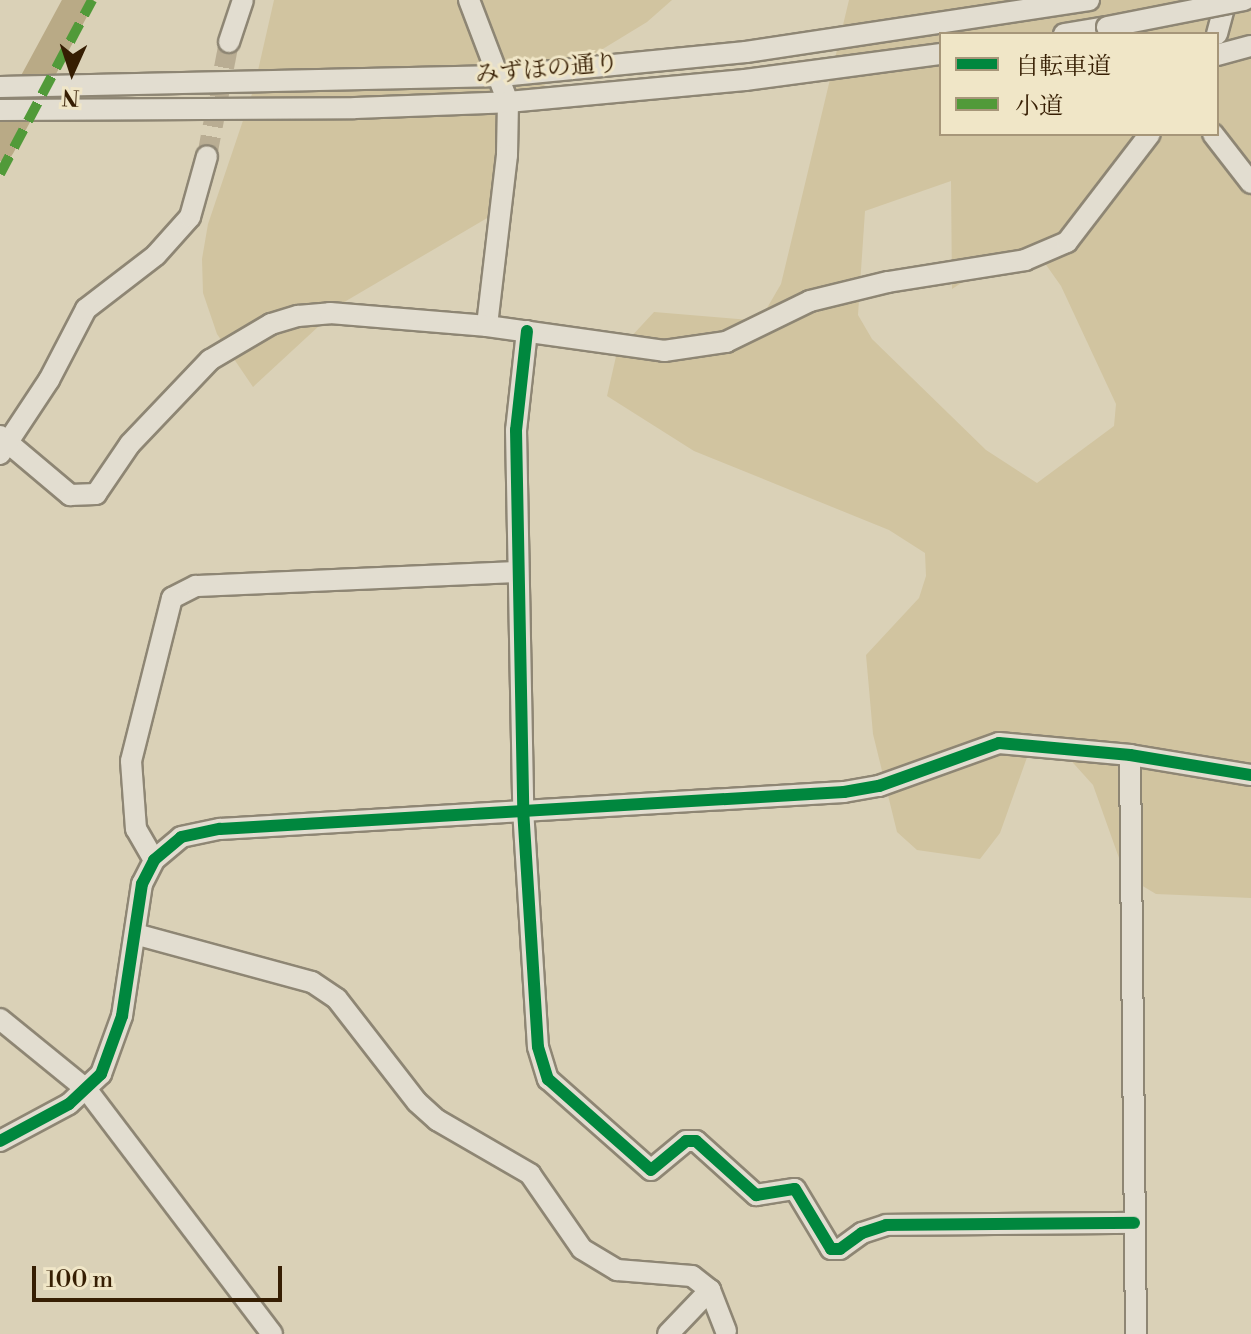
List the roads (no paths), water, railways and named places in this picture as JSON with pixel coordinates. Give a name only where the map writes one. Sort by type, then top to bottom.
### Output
[{"type":"street","points":[[229,42],[243,0]]},
{"type":"street","points":[[469,0],[501,76],[508,102],[507,155],[487,326]]},
{"type":"street","name":"みずほの通り","points":[[0,87],[64,88],[501,76],[746,52],[1089,0]]},
{"type":"street","points":[[1218,32],[1226,0]]},
{"type":"street","points":[[1076,32],[1244,0]]},
{"type":"street","points":[[1219,54],[1251,46]]},
{"type":"street","name":"みずほの通り","points":[[0,110],[508,102],[745,80],[939,54]]},
{"type":"street","points":[[207,156],[190,217],[156,255],[86,309],[49,380],[3,444],[70,495],[96,494],[130,444],[210,360],[271,324],[330,313],[487,326],[664,351],[697,350],[726,342],[810,301],[888,282],[1025,260],[1077,233],[1149,136]]},
{"type":"street","points":[[1215,136],[1251,183]]},
{"type":"street","points":[[527,331],[516,430],[523,809],[542,1066],[557,1090],[651,1170],[686,1141],[696,1141],[756,1195],[795,1189],[831,1249],[886,1225],[1134,1223]]},
{"type":"street","points":[[154,860],[136,829],[131,761],[172,598],[196,586],[518,572]]},
{"type":"street","points":[[0,1141],[87,1090],[101,1074],[117,1041],[142,884],[154,860],[181,837],[220,829],[844,792],[879,786],[999,743],[1130,755],[1251,775]]},
{"type":"street","points":[[1130,755],[1136,1334]]},
{"type":"street","points":[[135,934],[312,982],[337,999],[417,1102],[437,1120],[530,1174],[582,1249],[617,1270],[692,1276],[710,1290],[726,1331]]},
{"type":"street","points":[[0,1019],[87,1090],[272,1334]]},
{"type":"street","points":[[668,1334],[710,1290]]},
{"type":"waterway","points":[[0,146],[79,0]]},
{"type":"tunnel","points":[[207,156],[229,42]]}]
